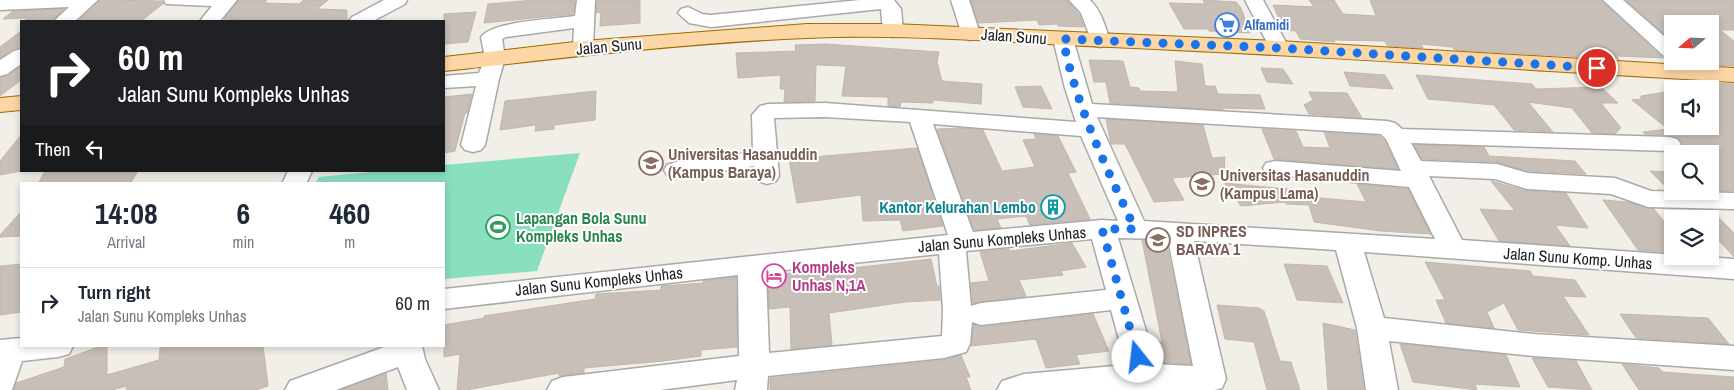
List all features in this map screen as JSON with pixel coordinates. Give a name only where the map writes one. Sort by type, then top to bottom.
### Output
[{"type":"main road","name":"Jalan Sunu","points":[[445,64],[583,48],[807,31],[893,31],[1664,67]]},
{"type":"main road","name":"Jalan Sunu","points":[[1705,70],[1734,74]]},
{"type":"main road","points":[[0,105],[20,103]]},
{"type":"street","points":[[0,4],[88,0]]},
{"type":"street","points":[[65,20],[88,0]]},
{"type":"street","points":[[173,0],[227,0]]},
{"type":"street","points":[[211,20],[227,0]]},
{"type":"street","points":[[361,20],[398,0]]},
{"type":"street","points":[[583,48],[586,0]]},
{"type":"street","points":[[960,0],[970,34]]},
{"type":"street","points":[[1078,0],[1092,14],[1100,41]]},
{"type":"street","points":[[1254,0],[1279,48]]},
{"type":"street","points":[[1612,0],[1664,46]]},
{"type":"street","points":[[688,13],[696,19],[710,21],[802,6],[886,2],[891,9],[893,31]]},
{"type":"street","points":[[473,145],[495,58],[492,37],[497,33],[584,21]]},
{"type":"street","points":[[1063,39],[1068,67],[1087,120],[1135,229]]},
{"type":"street","points":[[0,70],[20,56]]},
{"type":"street","points":[[445,82],[487,84]]},
{"type":"street","points":[[445,92],[449,93],[487,84]]},
{"type":"street","points":[[676,170],[767,167],[763,122],[764,115],[768,111],[825,110],[919,116],[1087,120],[1670,144]]},
{"type":"street","points":[[563,390],[752,378],[955,344],[958,315],[958,243],[919,116]]},
{"type":"street","points":[[1392,132],[1453,249]]},
{"type":"street","points":[[1275,168],[1415,174],[1497,172],[1527,181],[1615,186],[1648,199],[1734,201]]},
{"type":"street","points":[[1102,229],[1145,383]]},
{"type":"street","name":"Jalan Sunu Kompleks Unhas","points":[[445,299],[852,253],[1102,229],[1179,231],[1453,249]]},
{"type":"street","points":[[1013,390],[1024,386],[1092,379],[1215,385],[1179,231]]},
{"type":"street","points":[[1347,241],[1372,328],[1382,390]]},
{"type":"street","name":"Jalan Sunu Komp. Unhas","points":[[1453,249],[1734,269]]},
{"type":"street","points":[[752,265],[752,378]]},
{"type":"street","points":[[981,314],[1121,299]]},
{"type":"street","points":[[1372,328],[1534,345],[1734,358]]},
{"type":"street","points":[[0,384],[5,352],[49,347]]},
{"type":"street","points":[[301,390],[407,348],[423,390]]},
{"type":"green space","name":"Lapangan Bola Sunu Kompleks Unhas","points":[[580,153],[537,271],[445,279],[445,182],[316,182],[319,177],[371,172],[445,172],[445,165]]},
{"type":"building","points":[[100,0],[162,1],[164,3],[142,20],[79,20]]},
{"type":"building","points":[[239,0],[267,0],[264,3],[299,4],[304,0],[328,0],[317,9],[347,10],[347,20],[224,19]]},
{"type":"building","points":[[534,0],[575,0],[573,14],[484,23],[488,4]]},
{"type":"building","points":[[597,0],[640,0],[640,23],[600,26],[601,12],[596,13]]},
{"type":"building","points":[[971,0],[1067,0],[1079,14],[1084,27],[1058,26],[1058,24],[1039,25],[1037,20],[978,23]]},
{"type":"building","points":[[1203,0],[1236,2],[1241,8],[1250,33],[1184,29],[1169,3],[1205,4]]},
{"type":"building","points":[[1309,0],[1334,0],[1343,14],[1376,16],[1370,0],[1601,0],[1663,58],[1616,56],[1619,59],[1455,50],[1452,47],[1421,44],[1423,48],[1388,46],[1384,41],[1334,40],[1335,42],[1300,39],[1296,31],[1284,30],[1273,5],[1314,7]]},
{"type":"building","points":[[1626,0],[1734,0],[1734,30],[1720,30],[1734,41],[1734,66],[1719,65],[1719,15],[1664,15],[1664,34]]},
{"type":"building","points":[[64,9],[53,20],[3,19],[13,11]]},
{"type":"building","points":[[476,12],[468,42],[445,44],[444,14]]},
{"type":"building","points":[[20,32],[20,47],[13,49],[0,58],[0,47]]},
{"type":"building","points":[[826,44],[939,52],[937,62],[942,81],[982,84],[981,104],[933,100],[933,103],[901,102],[900,107],[888,106],[888,97],[842,96],[846,66],[816,65],[815,101],[784,102],[785,89],[780,89],[781,75],[738,78],[736,53],[796,51],[795,45]]},
{"type":"building","points":[[1089,60],[1123,61],[1130,87],[1139,88],[1140,91],[1178,92],[1175,61],[1202,64],[1205,86],[1215,86],[1218,94],[1260,95],[1265,109],[1222,108],[1223,110],[1110,103],[1106,82],[1094,82]]},
{"type":"building","points":[[20,67],[20,81],[0,96],[0,78],[8,76]]},
{"type":"building","points":[[1261,68],[1283,69],[1293,84],[1267,82]]},
{"type":"building","points":[[1344,72],[1385,75],[1393,89],[1350,86]]},
{"type":"building","points":[[1416,75],[1532,84],[1536,89],[1601,87],[1618,103],[1601,103],[1621,128],[1615,134],[1592,133],[1572,108],[1528,102],[1553,132],[1514,130],[1494,105],[1428,99]]},
{"type":"building","points":[[1719,83],[1734,84],[1734,191],[1719,191],[1719,145],[1681,145],[1682,143],[1677,137],[1669,135],[1719,135]]},
{"type":"building","points":[[1041,86],[1052,109],[1023,107],[1015,87]]},
{"type":"building","points":[[596,91],[595,120],[554,125],[554,129],[535,131],[536,125],[500,130],[505,101]]},
{"type":"building","points":[[1309,92],[1347,93],[1362,118],[1309,114],[1304,105],[1313,100]]},
{"type":"building","points":[[1664,92],[1664,126],[1632,100],[1641,99],[1641,96]]},
{"type":"building","points":[[472,94],[455,151],[445,153],[445,97]]},
{"type":"building","points":[[1106,119],[1203,125],[1212,158],[1225,157],[1224,174],[1172,178],[1184,200],[1154,202],[1125,144],[1111,144]]},
{"type":"building","points":[[962,128],[983,130],[1002,171],[1035,167],[1023,140],[1036,139],[1034,134],[1058,136],[1076,172],[1068,173],[1090,219],[1030,225],[1026,216],[997,219],[1001,228],[974,230],[937,129]]},
{"type":"building","points":[[1262,129],[1296,131],[1303,147],[1330,148],[1324,132],[1380,136],[1384,140],[1398,169],[1274,159]]},
{"type":"building","points":[[1664,129],[1664,135],[1645,134],[1643,132]]},
{"type":"building","points":[[20,136],[20,171],[0,175],[0,161]]},
{"type":"building","points":[[1414,145],[1484,147],[1489,156],[1575,161],[1586,174],[1528,171],[1497,162],[1422,159]]},
{"type":"building","points":[[917,148],[943,226],[903,231],[900,220],[863,221],[861,195],[797,203],[789,159]]},
{"type":"building","points":[[1650,171],[1664,172],[1664,185]]},
{"type":"building","points":[[44,172],[137,172],[131,182],[39,182]]},
{"type":"building","points":[[1491,181],[1527,191],[1566,193],[1588,228],[1555,225],[1570,246],[1499,241],[1480,209],[1515,211]]},
{"type":"building","points":[[1224,183],[1318,192],[1320,198],[1366,202],[1357,184],[1408,189],[1431,234],[1381,231],[1314,222],[1309,205],[1286,204],[1285,202],[1241,206]]},
{"type":"building","points":[[1603,200],[1628,202],[1654,209],[1664,222],[1664,252],[1638,250]]},
{"type":"building","points":[[20,213],[20,236],[0,237]]},
{"type":"building","points":[[1719,218],[1734,233],[1734,257],[1719,241]]},
{"type":"building","points":[[1142,240],[1166,241],[1191,364],[1157,362],[1151,341],[1162,342]]},
{"type":"building","points":[[1072,243],[1086,267],[1061,271],[1063,275],[1019,280],[1026,296],[973,304],[971,283],[989,281],[980,252],[1009,249],[1010,251]]},
{"type":"building","points":[[931,259],[937,286],[939,286],[940,300],[905,302],[829,313],[832,345],[791,349],[790,307],[769,309],[768,275],[792,273],[792,275]]},
{"type":"building","points":[[1425,262],[1530,271],[1533,276],[1575,280],[1586,297],[1563,296],[1589,335],[1518,330],[1504,303],[1487,312],[1494,328],[1446,323],[1436,300],[1445,300]]},
{"type":"building","points":[[20,264],[20,312],[0,315],[0,266]]},
{"type":"building","points":[[1284,264],[1327,266],[1343,303],[1297,300]]},
{"type":"building","points":[[736,277],[737,347],[701,350],[701,356],[584,368],[584,373],[559,376],[559,373],[466,390],[457,390],[460,354],[444,357],[445,325],[484,318],[484,316],[595,299],[596,294],[661,290],[661,286],[703,283],[703,281]]},
{"type":"building","points":[[1217,305],[1259,308],[1264,311],[1280,361],[1291,362],[1300,390],[1267,390],[1254,342],[1225,339]]},
{"type":"building","points":[[1093,314],[1109,351],[1076,355],[1080,364],[1046,368],[1036,339],[971,346],[974,325],[981,327]]},
{"type":"building","points":[[1620,314],[1708,318],[1729,344],[1636,338]]},
{"type":"building","points":[[1323,323],[1355,330],[1364,390],[1328,390]]},
{"type":"building","points":[[1400,344],[1506,355],[1520,387],[1475,384],[1477,390],[1413,382]]},
{"type":"building","points":[[98,347],[107,347],[107,375],[159,360],[160,348],[164,347],[263,347],[268,386],[256,390],[126,390],[127,386],[112,390],[14,390],[16,383],[64,367],[65,359]]},
{"type":"building","points":[[961,355],[970,377],[966,377],[971,390],[770,390],[770,378],[944,360]]},
{"type":"building","points":[[1532,358],[1576,361],[1592,390],[1548,387]]},
{"type":"building","points":[[1622,364],[1659,368],[1662,372],[1734,377],[1734,390],[1639,390]]},
{"type":"building","points":[[386,373],[388,390],[341,390]]},
{"type":"place","name":"Alfamidi","points":[[1227,25]]},
{"type":"place","name":"Universitas Hasanuddin (Kampus Baraya)","points":[[651,163]]},
{"type":"place","name":"Universitas Hasanuddin (Kampus Lama)","points":[[1202,184]]},
{"type":"place","name":"Kantor Kelurahan Lembo","points":[[1053,207]]},
{"type":"place","name":"Lapangan Bola Sunu Kompleks Unhas","points":[[498,227]]},
{"type":"place","name":"SD INPRES BARAYA 1","points":[[1158,240]]},
{"type":"place","name":"Kompleks Unhas N,1A","points":[[774,276]]},
{"type":"route","points":[[1138,357],[1102,229],[1135,229],[1089,130],[1084,110],[1068,67],[1063,39],[1279,48],[1597,68]]}]
